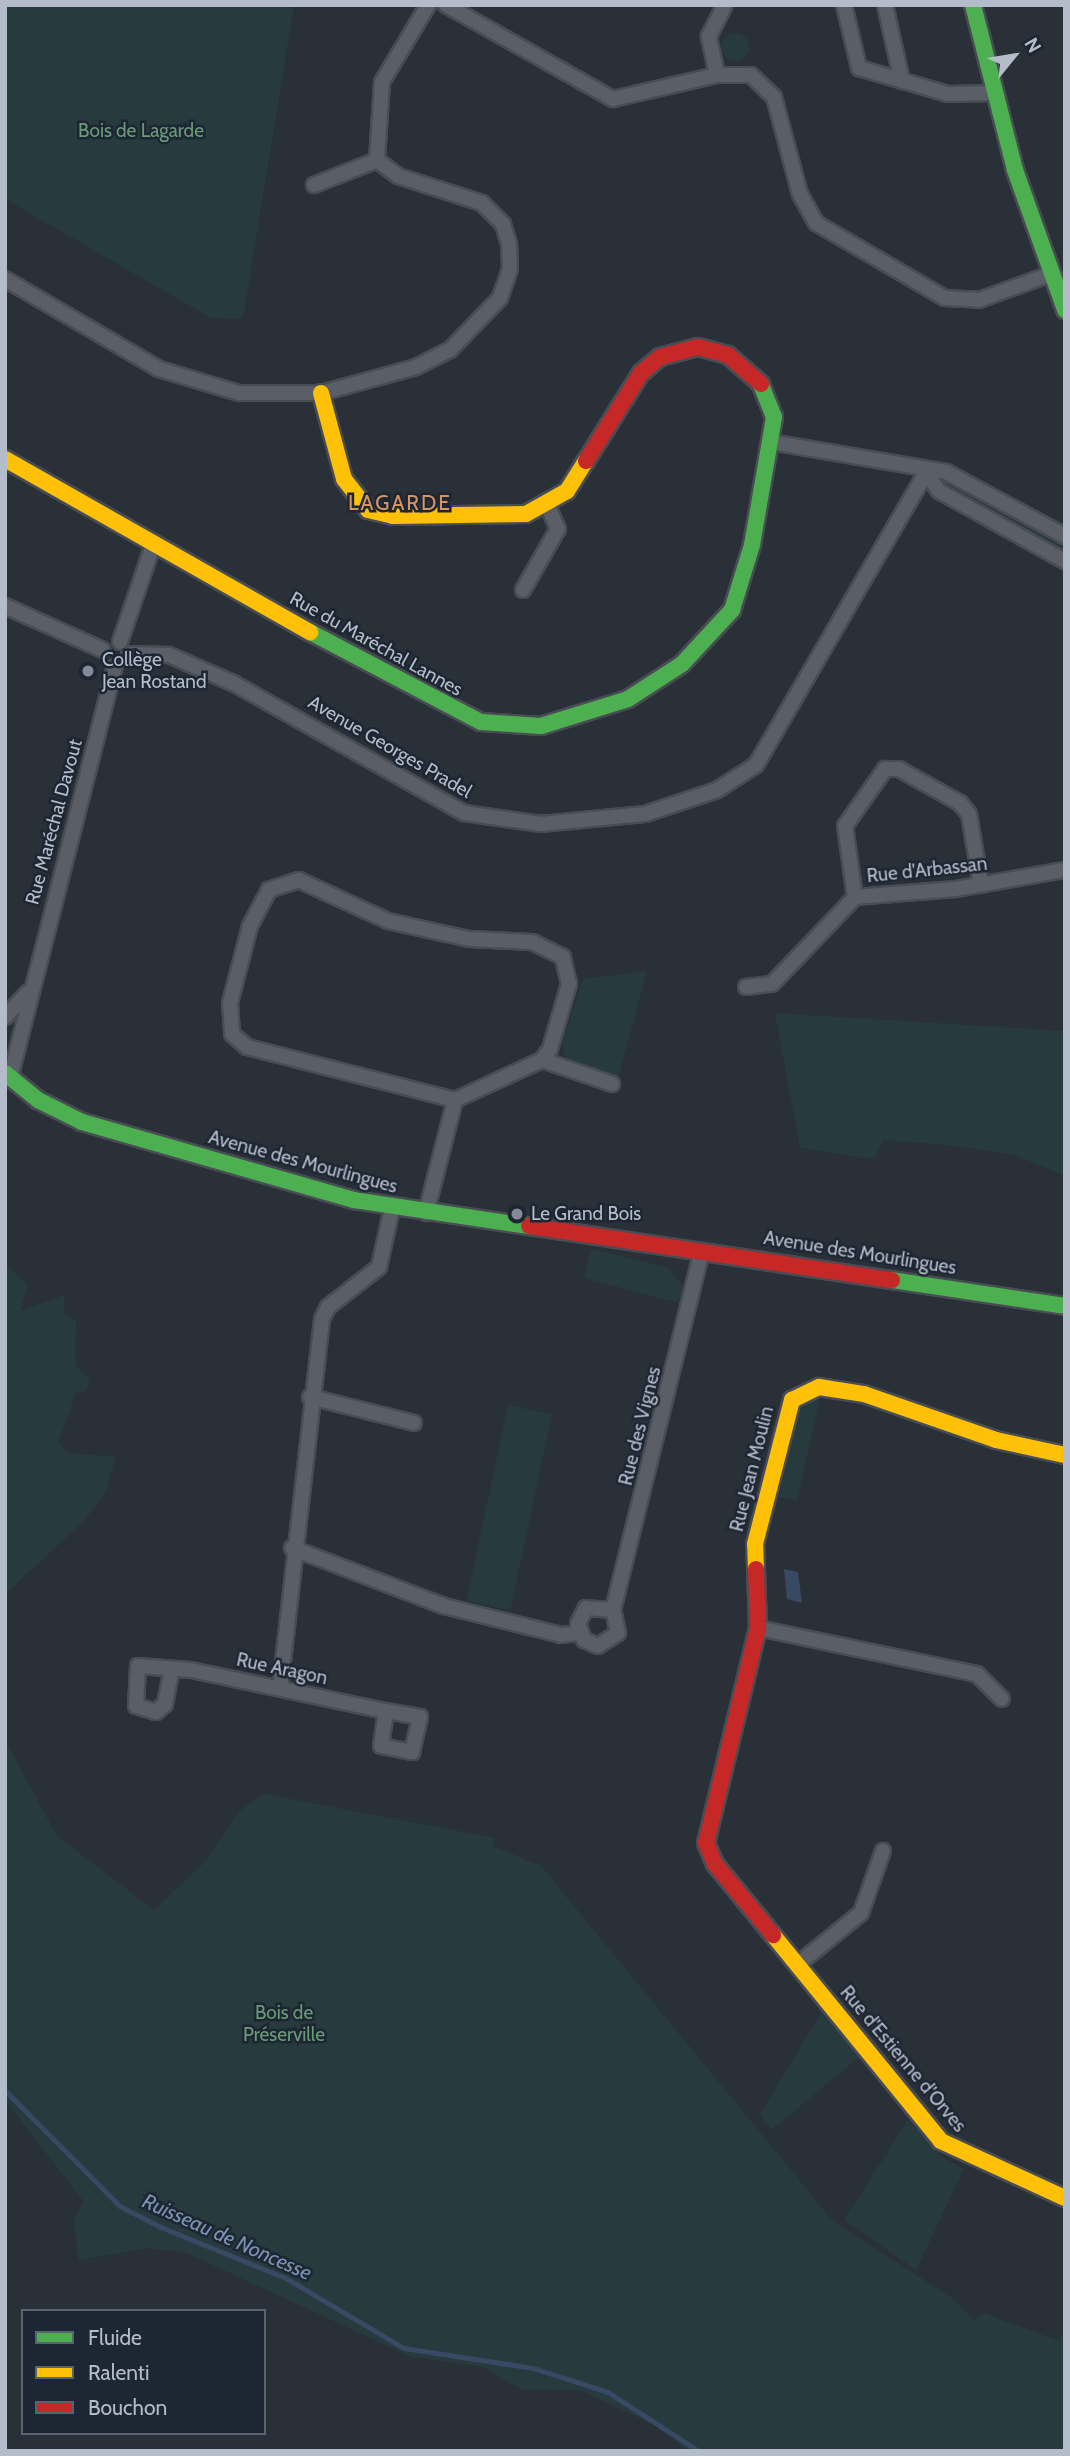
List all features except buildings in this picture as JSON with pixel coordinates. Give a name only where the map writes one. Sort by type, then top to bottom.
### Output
[{"type":"street","points":[[377,160],[382,82],[428,5]]},
{"type":"street","points":[[446,5],[600,96],[628,99],[738,72],[766,85],[806,211],[831,234],[955,301],[979,300],[1051,275]]},
{"type":"street","points":[[717,75],[709,36],[725,5]]},
{"type":"street","points":[[844,5],[859,68],[962,96],[995,93]]},
{"type":"street","points":[[885,5],[902,81]]},
{"type":"street","points":[[973,5],[995,93],[1051,275],[1065,310]]},
{"type":"street","points":[[314,185],[377,160]]},
{"type":"street","points":[[5,279],[181,379],[239,393],[321,393],[416,367],[450,350],[481,326],[510,269],[503,225],[482,203],[398,176],[377,160]]},
{"type":"street","name":"Rue du Maréchal Lannes","points":[[5,459],[458,715],[504,726],[541,726],[628,699],[682,664],[719,629],[742,588],[772,442],[774,416],[758,376],[714,350],[679,349],[641,373],[575,481],[548,507]]},
{"type":"street","points":[[321,393],[344,479],[368,510],[393,516],[510,516],[548,507],[558,528],[523,590]]},
{"type":"street","points":[[772,442],[873,457],[926,473],[946,472],[1065,536]]},
{"type":"street","points":[[926,473],[939,491],[1065,561]]},
{"type":"street","name":"Avenue Georges Pradel","points":[[103,650],[125,648],[169,655],[235,684],[464,813],[541,824],[645,814],[717,790],[756,765],[926,473]]},
{"type":"street","points":[[5,606],[103,650],[104,662],[115,667],[125,648],[153,545]]},
{"type":"street","name":"Rue Maréchal Davout","points":[[8,1076],[115,667]]},
{"type":"street","points":[[855,897],[845,826],[885,769],[900,769],[960,803],[969,814],[981,885]]},
{"type":"street","name":"Rue d'Arbassan","points":[[746,987],[772,984],[855,897],[981,885],[1065,870]]},
{"type":"street","points":[[299,880],[425,931],[551,947],[563,957],[569,985],[556,1037],[542,1060],[455,1100],[247,1047],[232,1034],[230,1003],[250,926],[270,890],[299,880]]},
{"type":"street","name":"Rue Maréchal Davout","points":[[5,1017],[31,986]]},
{"type":"street","points":[[542,1060],[612,1084]]},
{"type":"street","name":"Avenue des Mourlingues","points":[[8,1076],[82,1122],[392,1208],[702,1251],[1065,1306]]},
{"type":"street","points":[[426,1213],[455,1100]]},
{"type":"street","points":[[280,1688],[292,1548],[322,1319],[328,1307],[379,1268],[392,1208]]},
{"type":"street","name":"Rue des Vignes","points":[[292,1548],[444,1606],[561,1635],[579,1633],[590,1644],[607,1644],[619,1625],[613,1610],[702,1251]]},
{"type":"street","name":"Rue Jean Moulin","points":[[797,1965],[715,1864],[706,1843],[758,1628],[756,1535],[785,1415],[799,1394],[819,1387],[898,1401],[996,1440],[1065,1455]]},
{"type":"street","points":[[310,1397],[414,1423]]},
{"type":"street","points":[[579,1633],[586,1608],[613,1610]]},
{"type":"street","points":[[758,1628],[978,1674],[1002,1699]]},
{"type":"street","name":"Rue Aragon","points":[[171,1673],[191,1670],[386,1711]]},
{"type":"street","points":[[797,1965],[861,1913],[883,1851]]},
{"type":"street","name":"Rue d'Estienne d'Orves","points":[[797,1965],[941,2141],[1065,2198]]},
{"type":"green space","name":"Bois de Lagarde","points":[[5,5],[294,5],[243,319],[211,318],[5,199]]},
{"type":"green space","points":[[735,33],[745,37],[749,47],[745,57],[735,61],[725,57],[721,47],[725,37]]},
{"type":"green space","points":[[946,479],[1065,545],[1065,550],[942,483]]},
{"type":"green space","points":[[647,971],[618,1078],[567,1062],[562,1043],[583,979]]},
{"type":"green space","points":[[775,1013],[1065,1031],[1065,1176],[1015,1155],[957,1146],[883,1140],[874,1159],[800,1148]]},
{"type":"green space","points":[[591,1249],[667,1267],[683,1286],[679,1303],[584,1278]]},
{"type":"green space","points":[[7,1265],[28,1286],[20,1311],[64,1295],[64,1314],[76,1320],[75,1365],[90,1379],[85,1392],[76,1392],[59,1441],[67,1453],[116,1457],[105,1493],[84,1521],[5,1594]]},
{"type":"green space","points":[[811,1400],[819,1402],[797,1501],[779,1497],[798,1414]]},
{"type":"green space","points":[[508,1405],[552,1414],[510,1610],[466,1601]]},
{"type":"green space","name":"Bois de Préserville","points":[[5,1740],[57,1836],[154,1910],[208,1859],[238,1812],[264,1794],[495,1838],[493,1846],[541,1866],[833,2221],[952,2298],[974,2320],[983,2313],[1057,2340],[1065,2334],[1065,2451],[685,2451],[667,2431],[582,2391],[521,2389],[483,2367],[409,2356],[185,2252],[146,2248],[79,2260],[73,2220],[84,2202],[5,2100]]},
{"type":"green space","points":[[821,2012],[859,2057],[772,2130],[760,2115]]},
{"type":"green space","points":[[908,2120],[943,2158],[964,2169],[916,2270],[844,2220]]},
{"type":"water","points":[[784,1569],[798,1572],[802,1603],[787,1599]]},
{"type":"waterway","name":"Ruisseau de Noncesse","points":[[5,2090],[120,2206],[161,2227],[286,2278],[404,2348],[533,2368],[608,2392],[699,2451]]},
{"type":"traffic: fast","points":[[973,5],[1015,170],[1065,310]]},
{"type":"traffic: fast","points":[[310,632],[481,722],[541,726],[628,699],[682,664],[732,610],[752,545],[774,417],[761,384]]},
{"type":"traffic: fast","points":[[5,1073],[38,1100],[82,1122],[354,1200],[529,1226]]},
{"type":"traffic: fast","points":[[892,1280],[1065,1306]]},
{"type":"traffic: slow","points":[[321,393],[344,479],[368,510],[393,516],[526,514],[567,491],[586,461]]},
{"type":"traffic: slow","points":[[5,459],[310,632]]},
{"type":"traffic: slow","points":[[756,1569],[755,1544],[792,1400],[819,1387],[864,1394],[996,1440],[1065,1455]]},
{"type":"traffic: slow","points":[[773,1935],[941,2141],[1065,2198]]},
{"type":"traffic: jam","points":[[586,461],[641,373],[660,357],[698,347],[728,355],[761,384]]},
{"type":"traffic: jam","points":[[529,1226],[892,1280]]},
{"type":"traffic: jam","points":[[756,1569],[758,1628],[706,1843],[715,1864],[773,1935]]},
{"type":"place","name":"Collège Jean Rostand","points":[[88,671]]},
{"type":"place","name":"Le Grand Bois","points":[[517,1214]]},
{"type":"district","name":"LAGARDE","points":[[400,503]]}]
